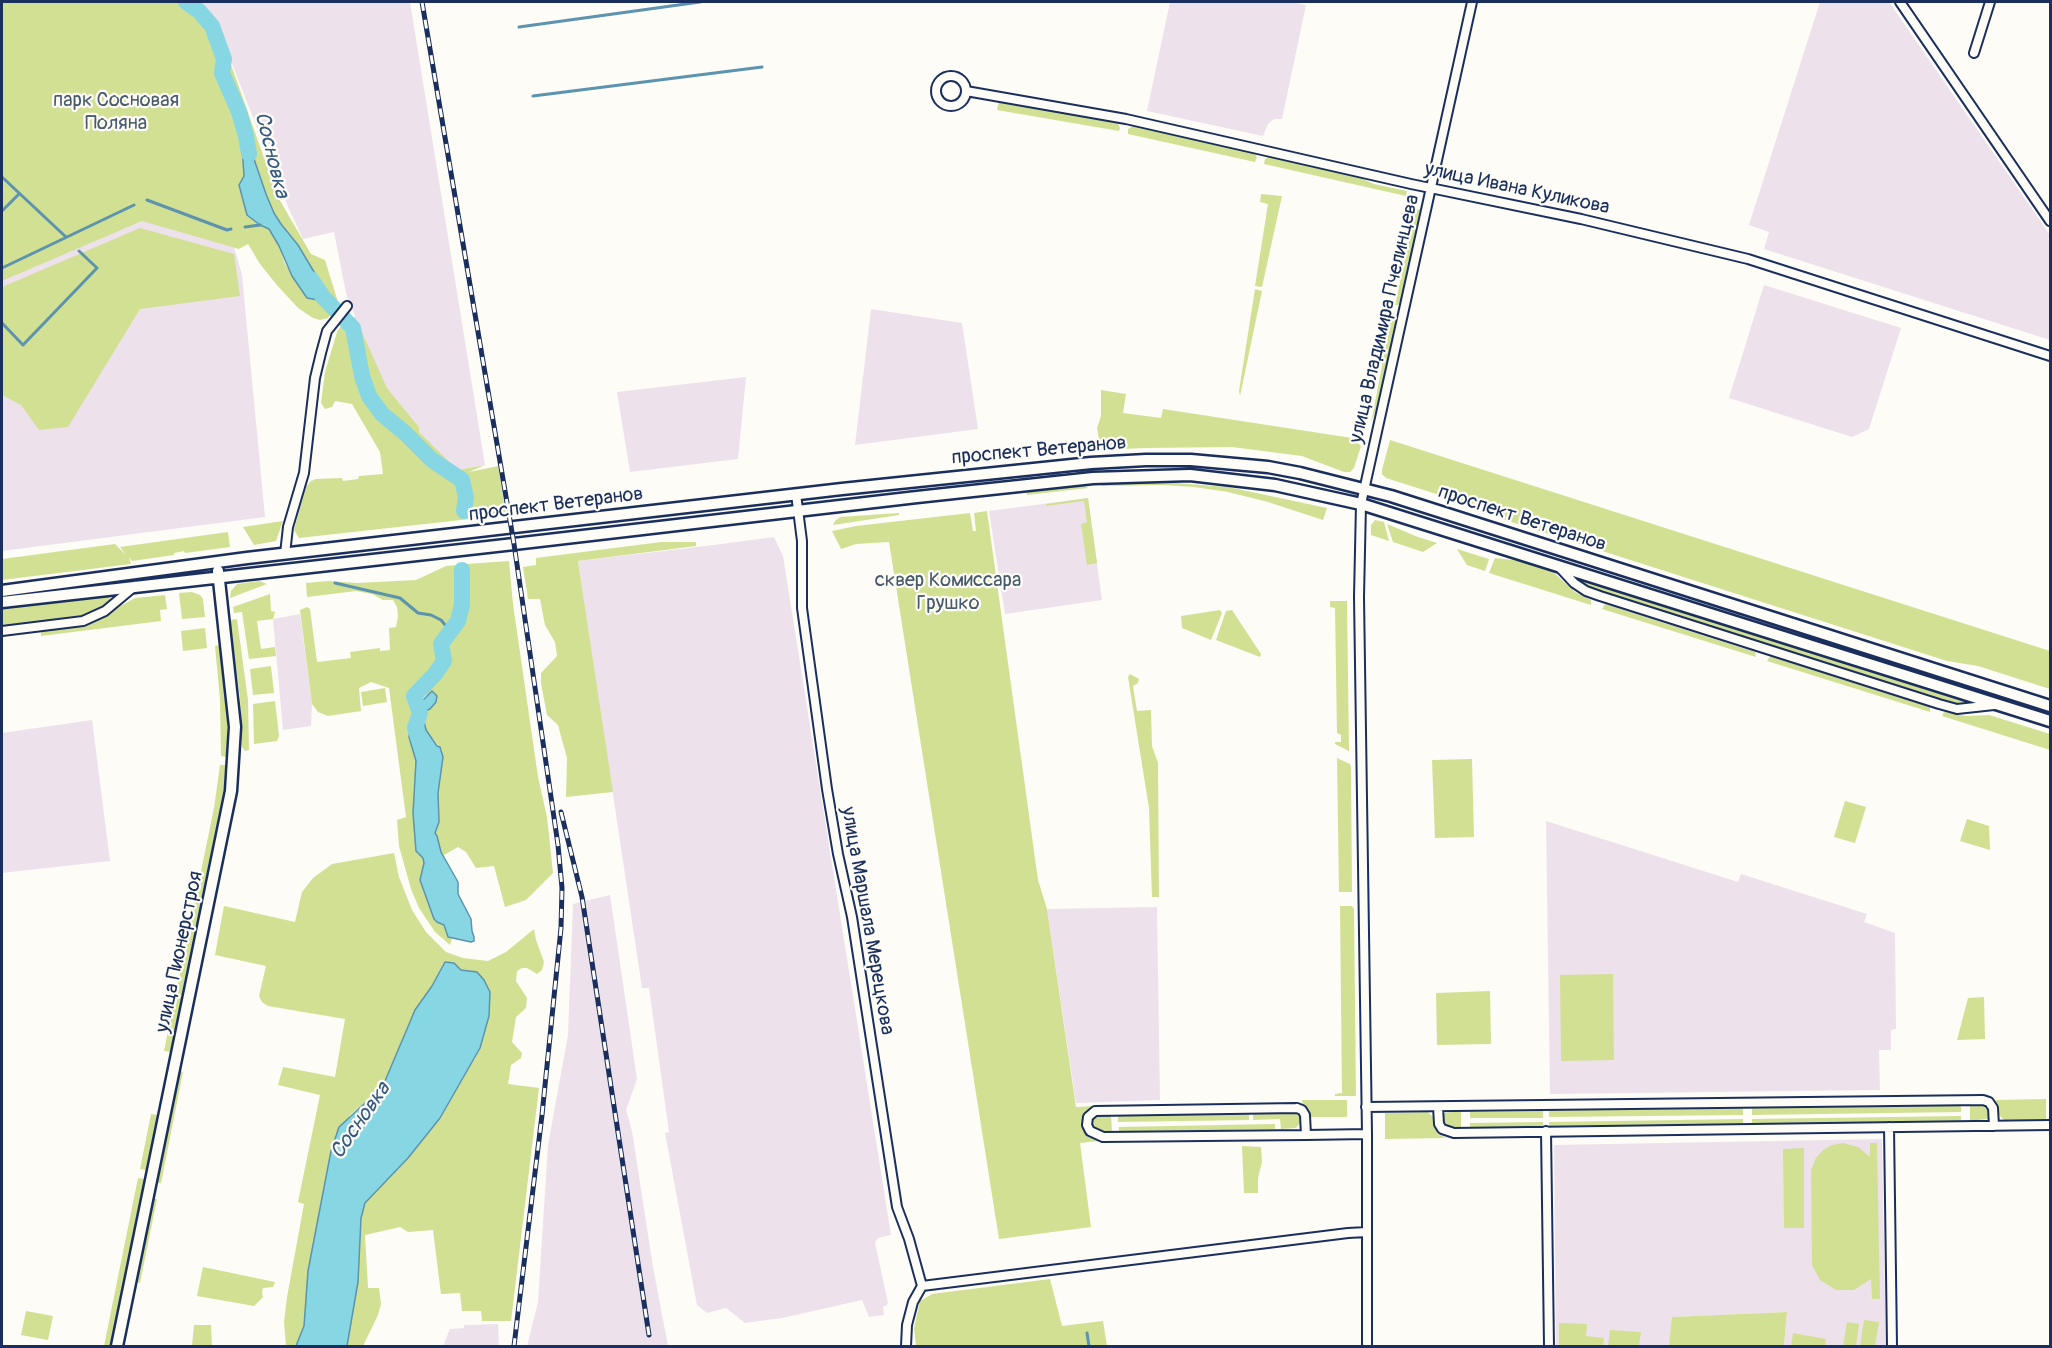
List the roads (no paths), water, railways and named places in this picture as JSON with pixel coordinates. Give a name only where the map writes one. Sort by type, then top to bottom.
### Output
[{"type":"main road","name":"проспект Ветеранов","points":[[2,591],[217,562],[796,494],[1091,463],[1191,460],[1268,467],[1391,496],[2050,706]]},
{"type":"main road","name":"проспект Ветеранов","points":[[2,602],[514,544],[798,509],[1093,478],[1190,475],[1275,485],[1361,504],[2050,721]]},
{"type":"main road","name":"улица Пионерстроя","points":[[117,1347],[231,790],[235,728],[217,562]]},
{"type":"street","name":"улица Владимира Пчелинцева","points":[[1367,1347],[1367,1134],[1359,597],[1361,504],[1472,2]]},
{"type":"street","points":[[1900,2],[2050,221]]},
{"type":"street","points":[[1974,53],[1990,2]]},
{"type":"street","points":[[951,75],[960,78],[966,86],[966,91],[963,101],[949,106],[940,101],[936,87],[941,78],[951,75]]},
{"type":"street","name":"улица Ивана Куликова","points":[[966,91],[1126,119],[1431,188],[1581,219],[1748,259],[2050,356]]},
{"type":"street","points":[[285,554],[288,527],[304,473],[315,378],[321,353],[327,331],[345,308]]},
{"type":"street","name":"улица Маршала Мерецкова","points":[[796,494],[802,541],[802,608],[829,800],[852,917],[897,1207],[922,1286]]},
{"type":"street","points":[[1557,565],[1574,583],[1600,596],[1957,709],[1998,705]]},
{"type":"street","points":[[2,631],[83,621],[105,611],[136,586]]},
{"type":"street","points":[[1366,1107],[1983,1100],[1989,1102],[1993,1108],[1994,1126]]},
{"type":"street","points":[[1438,1107],[1439,1124],[1447,1132],[2050,1125]]},
{"type":"street","points":[[1306,1135],[1305,1115],[1297,1108],[1103,1111],[1090,1113],[1087,1120],[1090,1131],[1096,1136],[1103,1137],[1306,1135],[1367,1134]]},
{"type":"street","points":[[1889,1127],[1892,1347]]},
{"type":"street","points":[[1546,1131],[1549,1347]]},
{"type":"street","points":[[906,1347],[907,1325],[913,1302],[922,1286],[1367,1232]]},
{"type":"water","points":[[245,133],[274,213],[298,245],[323,287],[323,297],[318,300],[307,298],[292,276],[269,229],[247,215],[239,185],[244,176],[242,146]]},
{"type":"water","points":[[432,691],[437,696],[436,702],[430,709],[420,713],[419,705],[415,701],[423,700]]},
{"type":"water","points":[[422,713],[426,730],[440,747],[443,757],[438,793],[439,822],[435,833],[441,852],[458,882],[458,894],[471,919],[474,941],[471,942],[448,937],[444,925],[434,919],[420,880],[424,863],[423,858],[416,851],[413,813],[416,761],[409,737],[412,717],[418,718]]},
{"type":"water","points":[[445,962],[454,963],[461,970],[477,972],[490,992],[489,1016],[480,1048],[440,1118],[408,1158],[365,1203],[361,1218],[358,1282],[347,1346],[296,1346],[304,1326],[308,1271],[331,1151],[339,1127],[376,1093],[385,1081],[415,1010]]},
{"type":"waterway","name":"Сосновка","points":[[186,2],[199,11],[212,26],[224,59],[222,73],[239,112],[249,154]]},
{"type":"waterway","points":[[519,27],[700,2]]},
{"type":"waterway","points":[[533,96],[762,67]]},
{"type":"waterway","points":[[2,177],[66,237]]},
{"type":"waterway","points":[[2,211],[19,194]]},
{"type":"waterway","points":[[147,200],[227,230],[231,229]]},
{"type":"waterway","points":[[2,268],[134,205]]},
{"type":"waterway","points":[[245,227],[260,225]]},
{"type":"waterway","points":[[2,323],[23,345],[97,268],[79,251]]},
{"type":"waterway","name":"Сосновка","points":[[311,279],[323,297],[353,328],[362,376],[369,396],[382,414],[432,460],[462,480],[466,497],[464,511]]},
{"type":"waterway","name":"Сосновка","points":[[419,740],[415,728],[420,713],[414,696],[444,661],[441,644],[458,621],[462,605],[462,570]]},
{"type":"waterway","points":[[335,583],[400,598],[418,613],[431,615],[441,620],[451,632]]},
{"type":"waterway","points":[[1087,1333],[1089,1346]]},
{"type":"railway","points":[[422,2],[514,544],[558,845],[562,888],[561,928],[542,1115],[514,1346]]},
{"type":"railway","points":[[561,812],[582,897],[649,1335]]},
{"type":"park label","name":"парк Сосновая Поляна","points":[[116,112]]},
{"type":"park label","name":"сквер Комиссара Грушко","points":[[948,592]]}]
